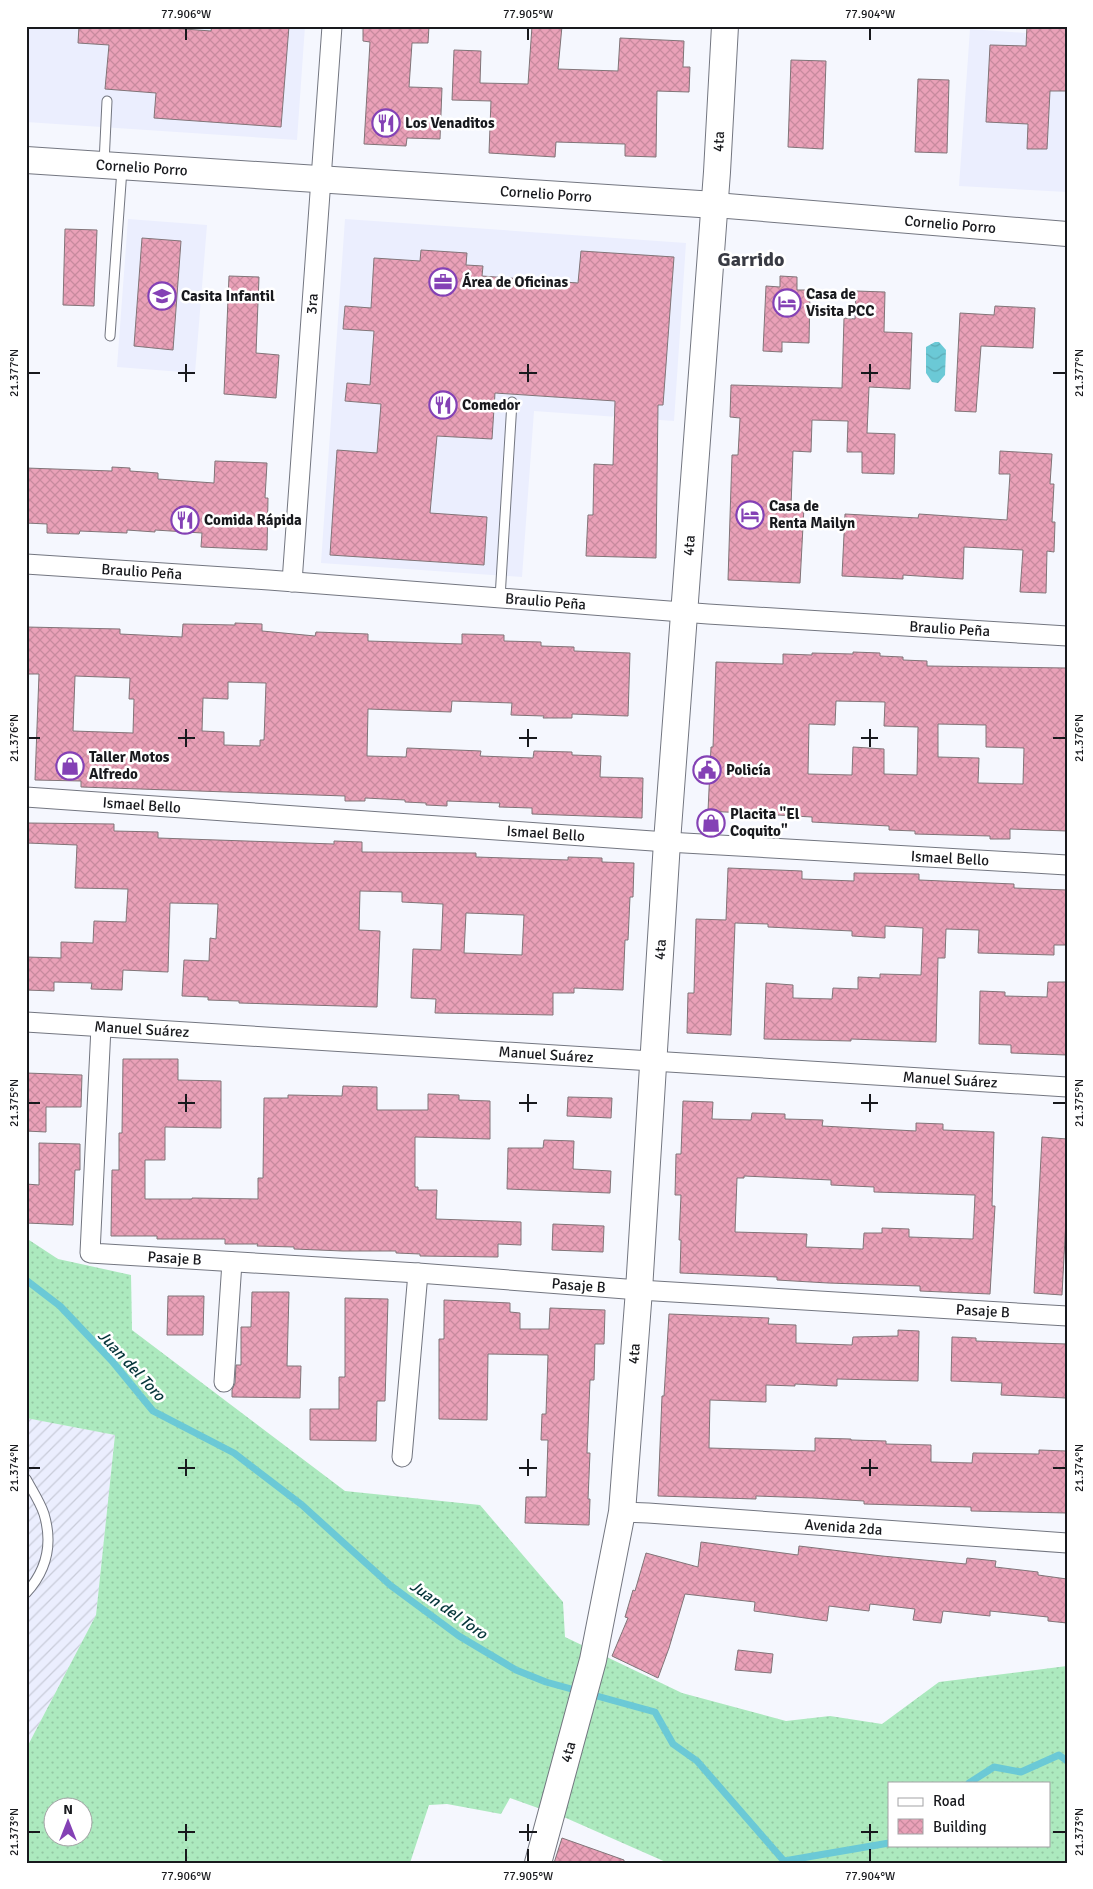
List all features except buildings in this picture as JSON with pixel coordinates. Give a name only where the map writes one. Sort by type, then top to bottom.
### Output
[{"type":"main road","name":"4ta","points":[[538,1863],[593,1660],[622,1512],[639,1290],[652,1062],[715,205],[725,26]]},
{"type":"main road","name":"Cornelio Porro","points":[[26,160],[715,205]]},
{"type":"street","name":"3ra","points":[[292,582],[332,26]]},
{"type":"street","name":"Cornelio Porro","points":[[715,205],[1067,234]]},
{"type":"street","name":"Braulio Peña","points":[[26,564],[685,612],[1067,636]]},
{"type":"street","name":"Ismael Bello","points":[[26,797],[668,842],[1067,865]]},
{"type":"street","name":"Manuel Suárez","points":[[26,1022],[1067,1087]]},
{"type":"street","name":"Pasaje B","points":[[101,1026],[90,1253],[639,1290],[1067,1316]]},
{"type":"street","points":[[224,1382],[232,1262]]},
{"type":"street","points":[[402,1457],[418,1274]]},
{"type":"street","name":"Avenida 2da","points":[[622,1512],[1067,1543]]},
{"type":"lane","points":[[107,101],[113,166],[110,336]]},
{"type":"lane","points":[[500,598],[512,402]]},
{"type":"lane","points":[[26,1479],[44,1512],[48,1534],[46,1557],[38,1580],[26,1593]]},
{"type":"shaded area","points":[[26,26],[305,26],[297,140],[26,122]]},
{"type":"shaded area","points":[[970,29],[1067,36],[1067,192],[959,186]]},
{"type":"shaded area","name":"Casita Infantil","points":[[128,219],[207,225],[195,373],[117,367]]},
{"type":"shaded area","points":[[345,219],[686,243],[674,421],[534,411],[522,577],[321,563]]},
{"type":"shaded area","points":[[26,1418],[115,1435],[96,1615],[26,1749]]},
{"type":"green space","points":[[26,1238],[58,1259],[131,1275],[132,1330],[345,1491],[480,1505],[563,1602],[565,1637],[682,1693],[786,1721],[830,1716],[882,1724],[939,1682],[1067,1666],[1067,1863],[668,1863],[566,1818],[510,1798],[501,1814],[447,1804],[429,1805],[410,1863],[26,1863],[26,1749],[96,1615],[115,1435],[26,1418]]},
{"type":"water","points":[[939,342],[946,350],[945,375],[938,383],[932,382],[926,373],[926,347]]},
{"type":"waterway","name":"Juan del Toro","points":[[26,1280],[60,1306],[112,1361],[153,1411],[234,1453],[302,1505],[390,1585],[459,1636],[516,1670],[546,1682],[655,1712],[673,1744],[697,1761],[784,1861],[888,1843]]},
{"type":"waterway","name":"Juan del Toro","points":[[971,1782],[994,1767],[1021,1772],[1059,1755],[1067,1761]]},
{"type":"place","name":"Los Venaditos","points":[[386,123]]},
{"type":"place","name":"Área de Oficinas","points":[[443,282]]},
{"type":"place","name":"Casita Infantil","points":[[162,296]]},
{"type":"place","name":"Casa de Visita PCC","points":[[787,303]]},
{"type":"place","name":"Comedor","points":[[443,405]]},
{"type":"place","name":"Casa de Renta Mailyn","points":[[750,515]]},
{"type":"place","name":"Comida Rápida","points":[[185,520]]},
{"type":"place","name":"Taller Motos Alfredo","points":[[70,766]]},
{"type":"place","name":"Policía","points":[[707,770]]},
{"type":"place","name":"Placita \"El Coquito\"","points":[[711,823]]},
{"type":"district","name":"Garrido","points":[[751,259]]}]
